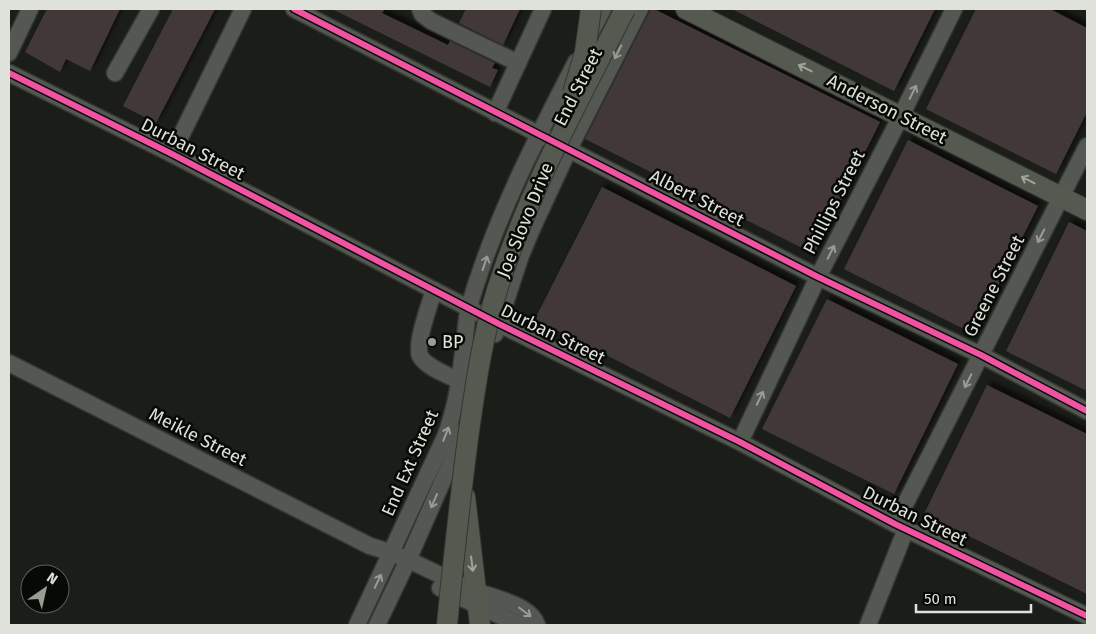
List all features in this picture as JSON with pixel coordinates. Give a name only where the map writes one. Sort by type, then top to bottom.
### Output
[{"type":"main road","points":[[562,148],[585,52],[590,9]]},
{"type":"main road","name":"Joe Slovo Drive","points":[[447,625],[460,499],[476,381],[497,290],[522,222],[562,148],[625,9]]},
{"type":"main road","name":"Anderson Street","points":[[686,9],[1087,210]]},
{"type":"main road","points":[[458,446],[478,608]]},
{"type":"street","points":[[9,53],[30,9]]},
{"type":"street","points":[[115,73],[151,9]]},
{"type":"street","points":[[172,154],[243,9]]},
{"type":"street","name":"Albert Street","points":[[294,9],[562,148],[818,277],[980,355],[1087,411]]},
{"type":"street","points":[[420,9],[422,14],[431,21],[518,63]]},
{"type":"street","points":[[495,113],[543,9]]},
{"type":"street","name":"End Street","points":[[469,309],[497,226],[539,135],[603,9]]},
{"type":"street","name":"End Street","points":[[499,324],[521,255],[562,148],[640,9]]},
{"type":"street","name":"Phillips Street","points":[[740,442],[818,277],[954,9]]},
{"type":"street","name":"Durban Street","points":[[9,73],[172,154],[469,309],[740,442],[900,526],[1087,616]]},
{"type":"street","name":"Greene Street","points":[[868,625],[900,526],[980,355],[1087,146]]},
{"type":"street","points":[[434,290],[419,346],[420,356],[430,366],[460,381]]},
{"type":"street","name":"End Ext Street","points":[[357,625],[390,557],[453,416],[460,381],[469,309]]},
{"type":"street","name":"End Ext Street","points":[[376,625],[406,565],[458,446],[499,324]]},
{"type":"street","name":"Meikle Street","points":[[9,363],[370,546],[478,608]]},
{"type":"street","points":[[478,608],[516,605],[528,613],[537,625]]},
{"type":"street","points":[[478,608],[520,625]]},
{"type":"building","points":[[47,9],[120,9],[90,71],[66,59],[60,72],[25,52]]},
{"type":"building","points":[[173,9],[215,9],[156,123],[123,106]]},
{"type":"building","points":[[332,9],[385,9],[382,13],[448,45],[450,41],[495,63],[492,68],[498,70],[490,87]]},
{"type":"building","points":[[466,9],[520,9],[503,45],[459,23]]},
{"type":"building","points":[[651,9],[880,122],[814,254],[585,139]]},
{"type":"building","points":[[732,9],[935,9],[894,91]]},
{"type":"building","points":[[976,9],[1050,9],[1087,28],[1087,112],[1056,174],[926,109]]},
{"type":"building","points":[[908,140],[1038,206],[974,334],[844,269]]},
{"type":"building","points":[[602,187],[796,286],[730,418],[535,319]]},
{"type":"building","points":[[1069,222],[1087,231],[1087,391],[1006,351]]},
{"type":"building","points":[[827,299],[958,364],[894,494],[762,429]]},
{"type":"building","points":[[987,385],[1087,434],[1087,594],[924,514]]},
{"type":"cycle path","points":[[294,9],[818,277],[981,355],[1087,411]]},
{"type":"cycle path","points":[[9,73],[172,154],[499,324],[740,442],[895,524],[1087,616]]},
{"type":"place","name":"BP","points":[[432,342]]}]
